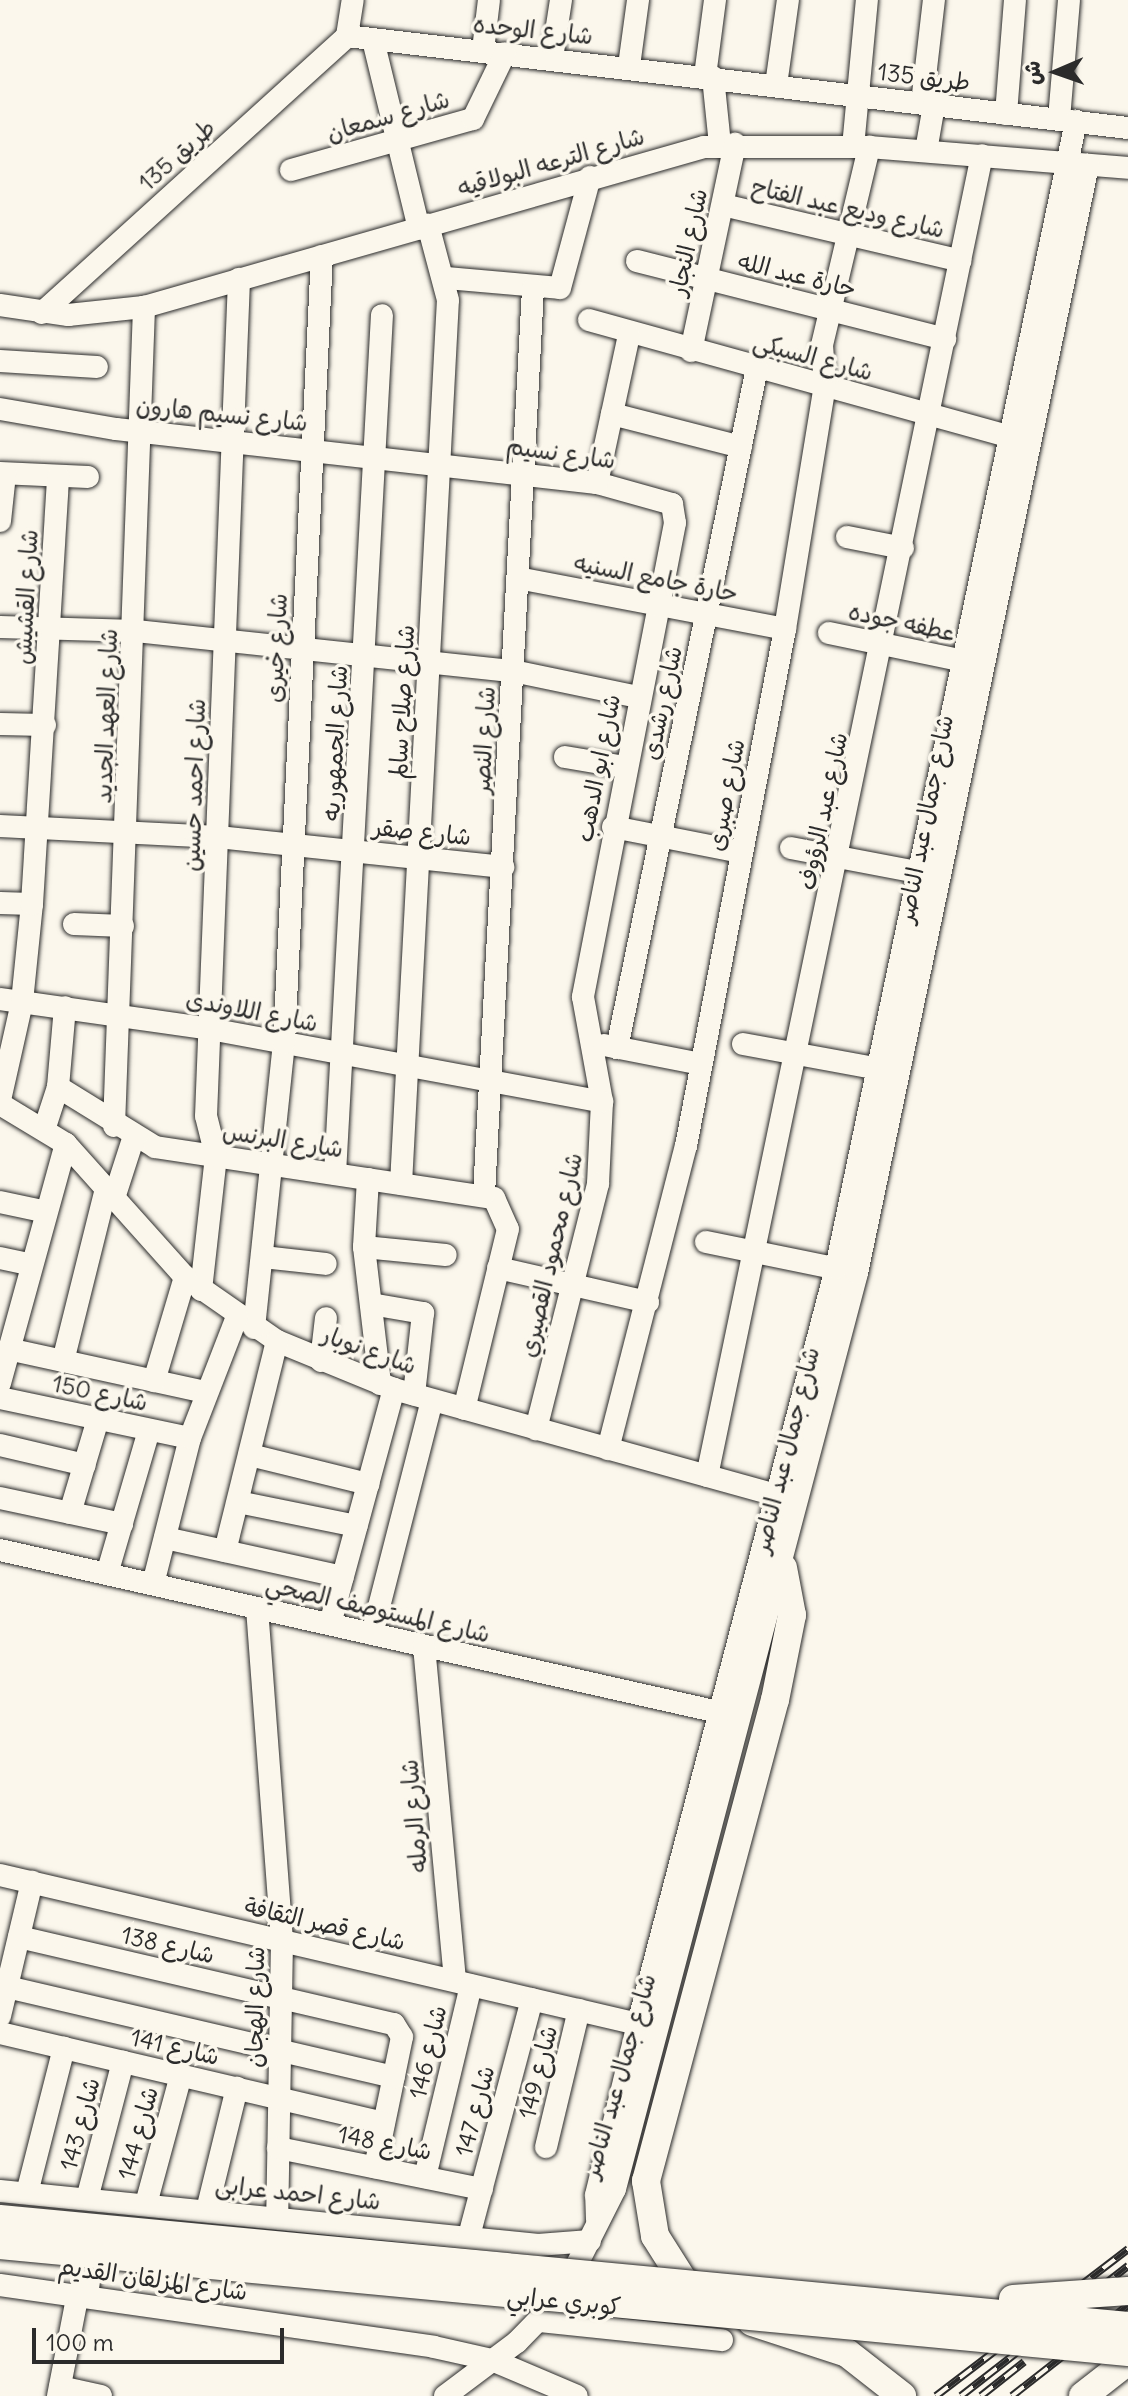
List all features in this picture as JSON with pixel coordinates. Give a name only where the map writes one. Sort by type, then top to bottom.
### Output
[{"type":"main road","points":[[686,2285],[655,2236],[646,2181],[775,1700],[792,1615],[783,1568]]},
{"type":"main road","name":"كوبري عرابي","points":[[0,2219],[1128,2326]]},
{"type":"main road","name":"كوبري عرابي","points":[[0,2245],[731,2329],[1127,2360]]},
{"type":"main road","points":[[965,2311],[1004,2298],[1128,2291]]},
{"type":"main road","points":[[731,2329],[847,2353],[902,2396]]},
{"type":"main road","points":[[1083,2396],[1127,2360]]},
{"type":"street","points":[[347,36],[353,0]]},
{"type":"street","name":"شارع سمعان","points":[[291,170],[479,115],[494,52],[489,0]]},
{"type":"street","points":[[552,58],[561,0]]},
{"type":"street","points":[[629,66],[638,0]]},
{"type":"street","name":"شارع النجار","points":[[691,351],[723,205],[728,144],[709,76],[715,0]]},
{"type":"street","points":[[776,85],[788,0]]},
{"type":"street","name":"شارع صبرى","points":[[608,1449],[648,1302],[701,1064],[785,629],[825,386],[820,359],[848,235],[861,147],[858,95],[867,0]]},
{"type":"street","points":[[926,151],[934,0]]},
{"type":"street","points":[[1006,114],[1015,0]]},
{"type":"street","name":"شارع جمال عبد الناصر","points":[[597,2219],[596,2195],[638,2024],[721,1713],[789,1498],[847,1270],[1078,164],[1067,120],[1069,0]]},
{"type":"street","name":"شارع الوحده","points":[[347,36],[709,76]]},
{"type":"street","name":"طريق 135","points":[[42,313],[347,36]]},
{"type":"street","name":"شارع صلاح سالم","points":[[373,40],[397,141],[424,226],[446,278],[431,663],[401,1184]]},
{"type":"street","name":"طريق 135","points":[[709,76],[1128,128]]},
{"type":"street","name":"شارع الترعه البولاقيه","points":[[0,305],[42,313],[144,307],[590,177],[728,144],[861,147],[1128,168]]},
{"type":"street","name":"شارع عبد الرؤوف","points":[[707,1476],[800,1055],[982,155]]},
{"type":"street","points":[[446,278],[533,289],[560,288],[590,177]]},
{"type":"street","name":"شارع وديع عبد الفتاح","points":[[723,205],[961,261]]},
{"type":"street","name":"شارع خيرى","points":[[153,1584],[190,1438],[206,1392],[245,1322],[263,1257],[284,1043],[322,256]]},
{"type":"street","name":"حارة عبد الله","points":[[637,261],[945,339]]},
{"type":"street","name":"شارع احمد حسين","points":[[154,1381],[193,1284],[216,1156],[206,1116],[239,279]]},
{"type":"street","name":"شارع النصر","points":[[484,1194],[493,1083],[533,289]]},
{"type":"street","name":"شارع العهد الجديد","points":[[63,1361],[124,1132],[119,1015],[136,631],[144,307]]},
{"type":"street","name":"شارع الجمهوريه","points":[[335,1174],[344,1055],[382,315]]},
{"type":"street","name":"شارع السبكى","points":[[589,320],[629,335],[1019,439]]},
{"type":"street","points":[[597,483],[629,335]]},
{"type":"street","points":[[0,361],[97,367]]},
{"type":"street","name":"شارع رشدى","points":[[617,1048],[757,368]]},
{"type":"street","name":"شارع نسيم هارون","points":[[0,409],[141,430],[440,463]]},
{"type":"street","points":[[612,414],[741,447]]},
{"type":"street","name":"شارع جمال عبد الناصر","points":[[847,1270],[879,1069],[930,875],[964,661],[1019,439]]},
{"type":"street","name":"شارع نسيم","points":[[440,463],[597,483],[672,504]]},
{"type":"street","points":[[0,521],[3,474],[88,477]]},
{"type":"street","name":"شارع القشيش","points":[[0,1102],[11,1000],[32,904],[58,477]]},
{"type":"street","name":"شارع ابو الدهب","points":[[591,1043],[583,997],[613,827],[675,523],[672,504]]},
{"type":"street","points":[[847,537],[903,548]]},
{"type":"street","name":"حارة جامع السنيه","points":[[518,578],[785,629]]},
{"type":"street","points":[[0,627],[136,631],[513,671],[639,697]]},
{"type":"street","name":"عطفه جوده","points":[[829,633],[964,661]]},
{"type":"street","points":[[0,724],[45,725]]},
{"type":"street","points":[[565,757],[625,767]]},
{"type":"street","name":"شارع صقر","points":[[0,826],[218,837],[503,867]]},
{"type":"street","points":[[613,827],[741,852]]},
{"type":"street","points":[[791,848],[930,875]]},
{"type":"street","points":[[0,903],[32,904]]},
{"type":"street","points":[[74,924],[123,926]]},
{"type":"street","name":"شارع اللاوندى","points":[[11,1000],[210,1029],[602,1102]]},
{"type":"street","points":[[45,1127],[58,1087],[65,1007]]},
{"type":"street","points":[[591,1043],[701,1064]]},
{"type":"street","name":"شارع محمود القصيري","points":[[536,1429],[576,1286],[598,1184],[602,1102],[591,1043]]},
{"type":"street","points":[[743,1044],[879,1069]]},
{"type":"street","name":"شارع البرنس","points":[[58,1087],[124,1132],[216,1156],[484,1194]]},
{"type":"street","name":"شارع نوبار","points":[[0,1102],[45,1127],[66,1144],[193,1284],[277,1341],[405,1392],[789,1498]]},
{"type":"street","points":[[0,1383],[42,1211],[66,1144]]},
{"type":"street","points":[[330,1624],[368,1484],[405,1392],[371,1304],[364,1247],[368,1179]]},
{"type":"street","points":[[464,1409],[507,1217],[484,1194]]},
{"type":"street","points":[[0,1202],[42,1211]]},
{"type":"street","points":[[706,1242],[847,1270]]},
{"type":"street","points":[[364,1247],[446,1255]]},
{"type":"street","points":[[263,1257],[326,1264]]},
{"type":"street","points":[[0,1258],[29,1264]]},
{"type":"street","points":[[498,1268],[648,1302]]},
{"type":"street","points":[[371,1304],[423,1313],[405,1392],[372,1634]]},
{"type":"street","points":[[321,1361],[326,1318]]},
{"type":"street","points":[[225,1551],[277,1341]]},
{"type":"street","points":[[8,1349],[206,1392]]},
{"type":"street","name":"شارع 150","points":[[0,1398],[190,1438]]},
{"type":"street","points":[[70,1513],[98,1419]]},
{"type":"street","points":[[107,1574],[149,1430]]},
{"type":"street","points":[[0,1445],[85,1465]]},
{"type":"street","points":[[250,1455],[368,1484]]},
{"type":"street","points":[[0,1498],[122,1524]]},
{"type":"street","name":"شارع جمال عبد الناصر","points":[[597,2219],[615,2189],[744,1718],[783,1568],[789,1498]]},
{"type":"street","points":[[238,1502],[357,1526]]},
{"type":"street","points":[[165,1538],[343,1577]]},
{"type":"street","name":"شارع المستوصف الصحي","points":[[0,1550],[744,1718]]},
{"type":"street","name":"شارع الهجان","points":[[257,1608],[282,1941],[277,2216]]},
{"type":"street","name":"شارع الرمله","points":[[424,1646],[463,1983]]},
{"type":"street","name":"شارع قصر الثقافة","points":[[0,1875],[638,2024]]},
{"type":"street","points":[[0,2016],[7,1987],[12,1938],[32,1882]]},
{"type":"street","name":"شارع 138","points":[[12,1938],[398,2027],[394,2077]]},
{"type":"street","name":"شارع 146","points":[[425,2177],[463,1983]]},
{"type":"street","points":[[7,1987],[394,2077],[375,2167]]},
{"type":"street","name":"شارع 147","points":[[469,2236],[532,1999]]},
{"type":"street","name":"شارع 149","points":[[546,2147],[579,2010]]},
{"type":"street","name":"شارع 141","points":[[0,2033],[384,2123]]},
{"type":"street","points":[[27,2193],[64,2048]]},
{"type":"street","name":"شارع 143","points":[[59,2391],[82,2294],[94,2199],[123,2062]]},
{"type":"street","name":"شارع 144","points":[[146,2204],[181,2075]]},
{"type":"street","points":[[207,2210],[237,2088]]},
{"type":"street","name":"شارع 148","points":[[278,2148],[482,2189]]},
{"type":"street","name":"شارع احمد عرابى","points":[[0,2191],[277,2216],[552,2246],[590,2241]]},
{"type":"street","points":[[445,2396],[540,2321],[590,2241],[597,2219]]},
{"type":"street","name":"شارع المزلقان القديم","points":[[1,2288],[82,2294],[492,2360],[577,2396]]},
{"type":"street","points":[[540,2321],[731,2329]]},
{"type":"street","points":[[59,2391],[101,2396]]},
{"type":"railway","points":[[936,2396],[1128,2249]]},
{"type":"railway","points":[[961,2396],[1128,2266]]},
{"type":"railway","points":[[1012,2396],[1128,2305]]},
{"type":"railway","points":[[981,2396],[1024,2362]]}]
